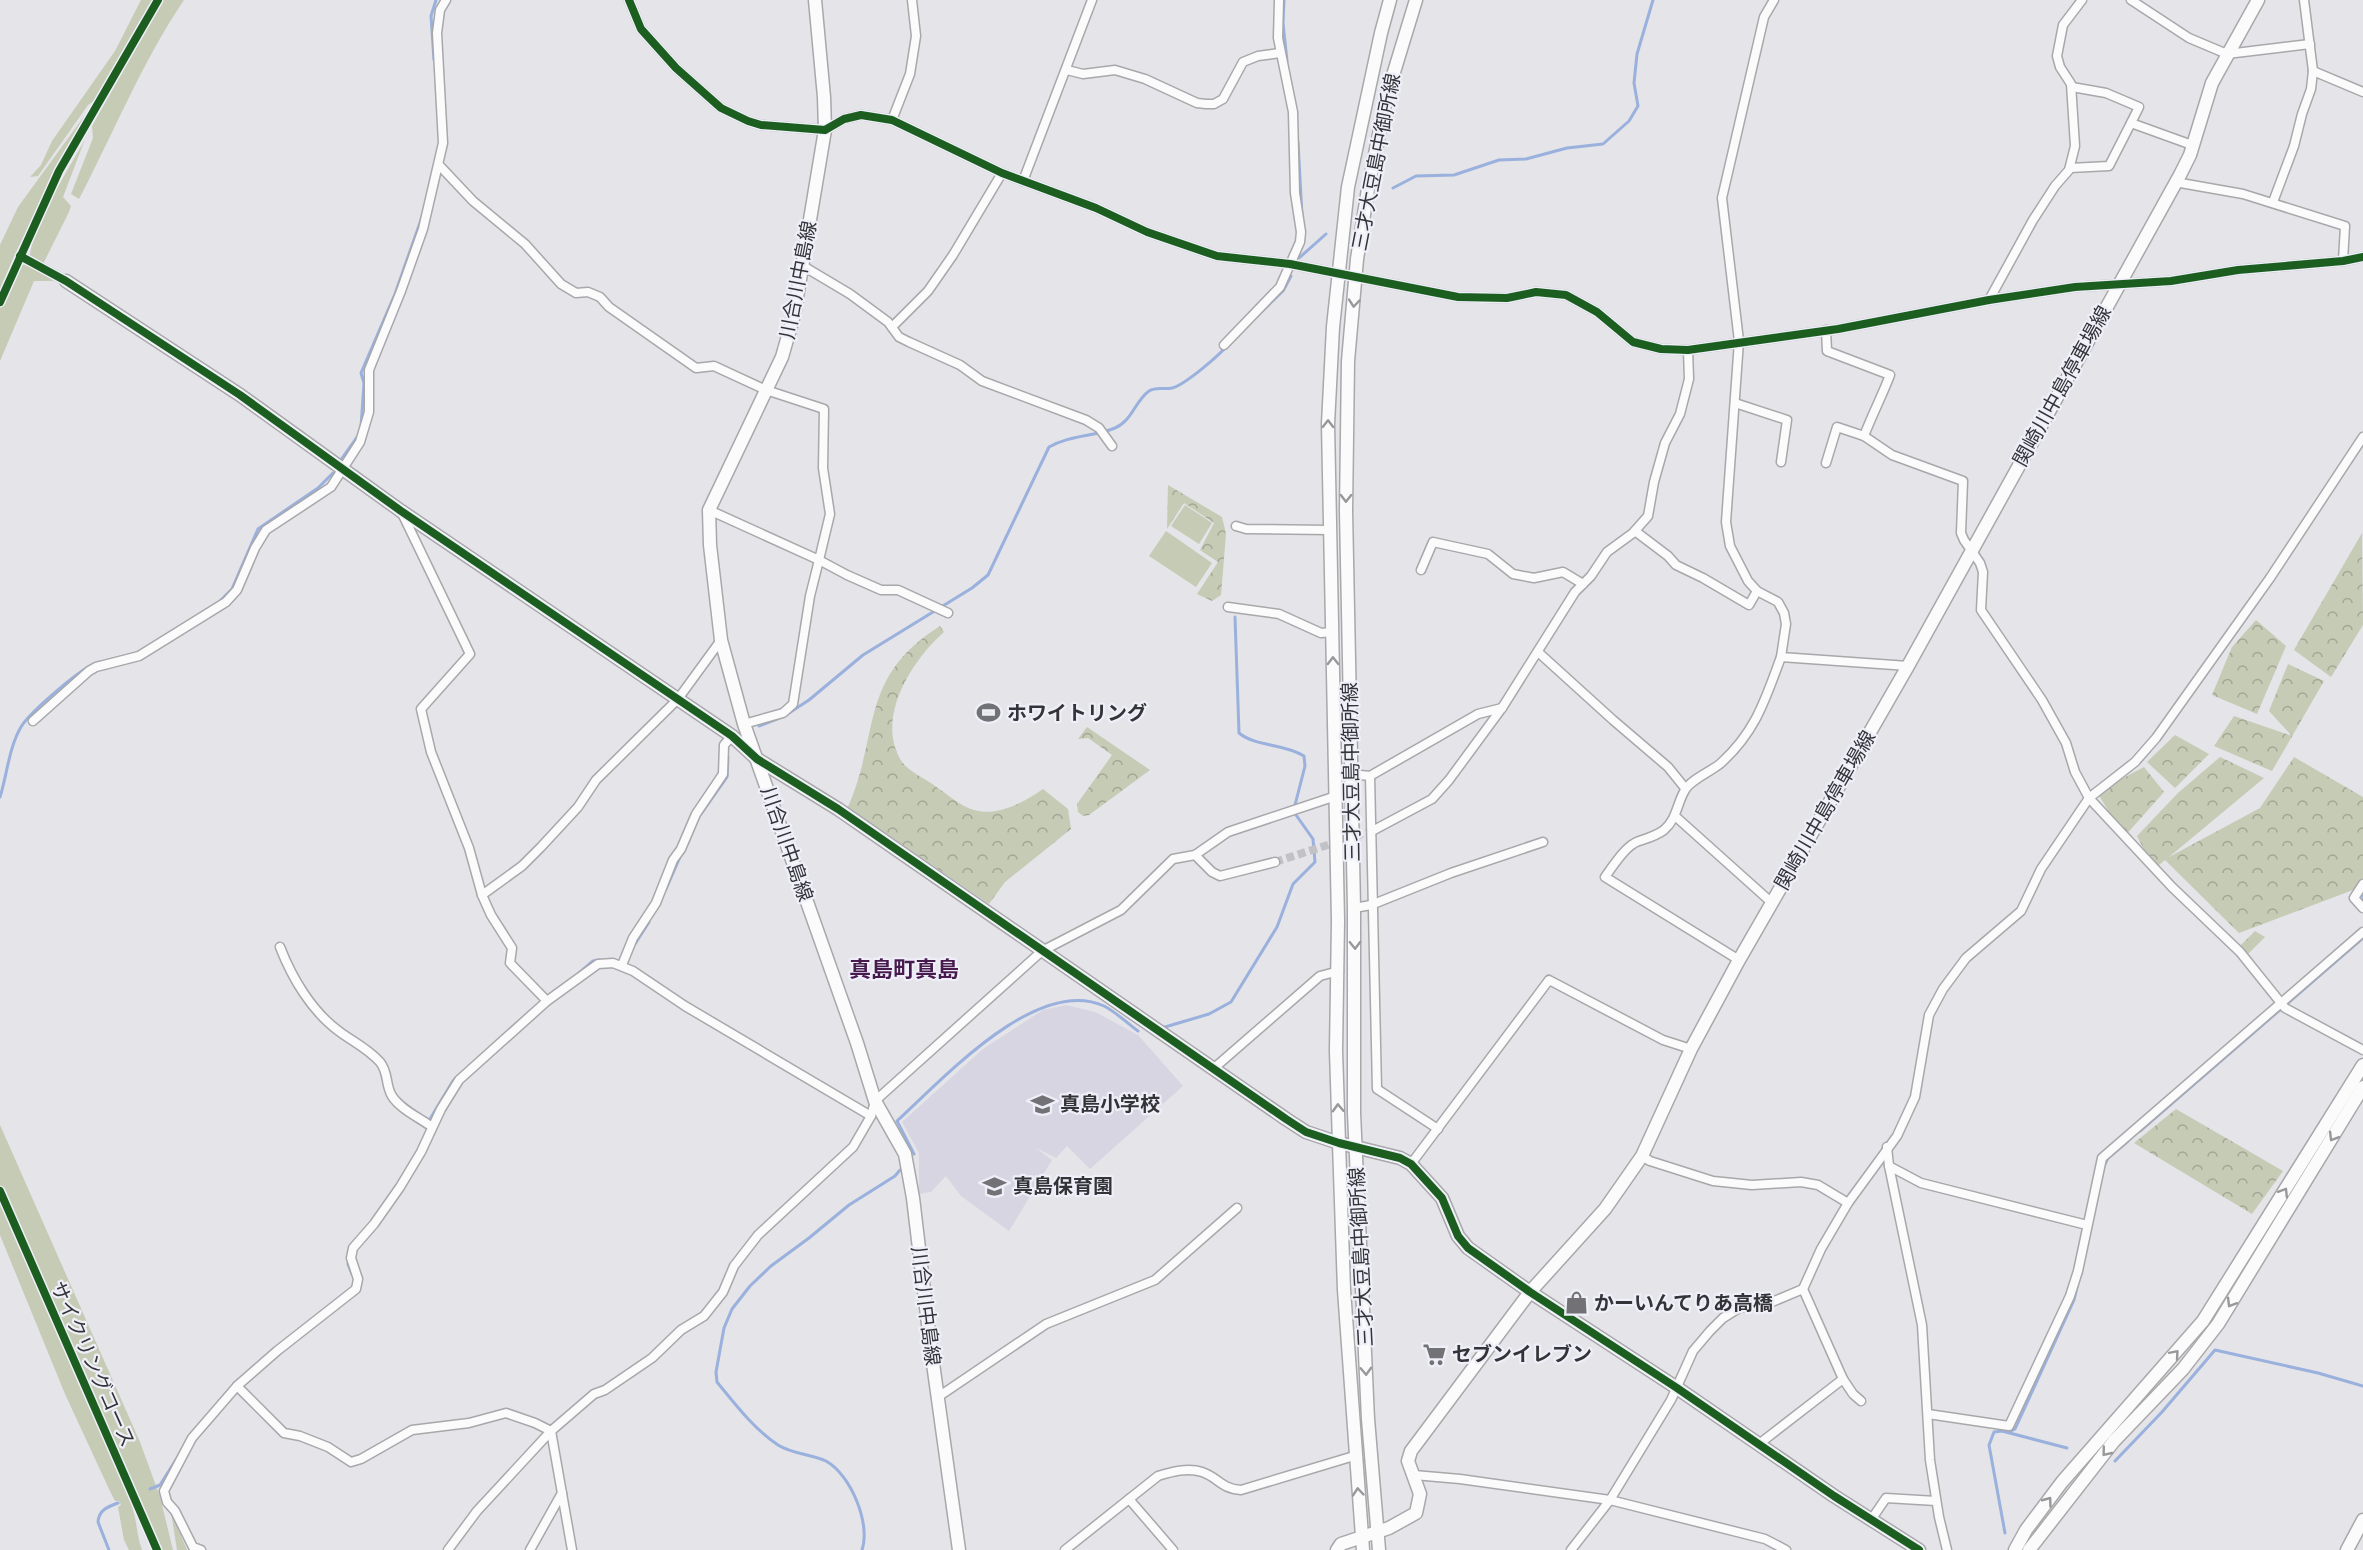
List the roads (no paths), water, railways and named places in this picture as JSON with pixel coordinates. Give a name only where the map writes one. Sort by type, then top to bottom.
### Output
[{"type":"main road","name":"川合川中島線","points":[[815,0],[825,130],[802,267],[782,357],[709,510],[710,545],[721,640],[744,724],[853,1032],[875,1101],[905,1154],[913,1198],[958,1550]]},
{"type":"main road","name":"三才大豆島中御所線","points":[[1363,1550],[1354,1456],[1344,1290],[1336,1051],[1339,971],[1328,424],[1333,327],[1348,187],[1390,0]]},
{"type":"main road","name":"三才大豆島中御所線","points":[[1379,1550],[1368,1419],[1356,1147],[1346,511],[1348,361],[1357,259],[1368,189],[1387,95],[1416,0]]},
{"type":"main road","name":"関崎川中島停車場線","points":[[1337,1550],[1341,1545],[1389,1528],[1416,1513],[1420,1494],[1408,1461],[1411,1451],[1530,1292],[1605,1209],[1642,1156],[1692,1050],[1739,960],[1908,666],[2175,182],[2193,146],[2212,83],[2247,24],[2258,0]]},
{"type":"main road","points":[[66,281],[240,394],[401,511],[732,736],[757,759],[838,809],[1306,1132],[1339,1143],[1400,1158],[1411,1164],[1442,1198],[1458,1236],[1468,1248],[1871,1520],[1905,1546],[1920,1550]]},
{"type":"main road","points":[[2015,1550],[2026,1530],[2062,1482],[2203,1322],[2363,1065]]},
{"type":"main road","points":[[2029,1550],[2114,1441],[2183,1369],[2218,1324],[2363,1087]]},
{"type":"main road","points":[[2347,1550],[2363,1520]]},
{"type":"street","points":[[33,721],[89,671],[96,667],[139,656],[226,602],[237,590],[255,548],[266,530],[331,487],[344,470],[360,442],[369,412],[369,370],[423,229],[439,165],[443,143],[437,33],[440,10],[446,0]]},
{"type":"street","points":[[629,0],[641,28],[660,50],[721,108],[748,122],[825,130],[844,119],[861,115],[892,120],[1002,173],[1096,208],[1147,232],[1217,256],[1290,264],[1458,297],[1507,298],[1536,292],[1566,296],[1597,312],[1633,342],[1661,350],[1688,350],[1826,330],[1989,300],[2075,287],[2170,281],[2238,270],[2343,261],[2363,257]]},
{"type":"street","points":[[892,120],[910,74],[916,36],[912,0]]},
{"type":"street","points":[[1023,181],[1092,0]]},
{"type":"street","points":[[1224,345],[1280,287],[1300,242],[1301,232],[1295,193],[1293,112],[1278,38],[1279,0]]},
{"type":"street","points":[[1739,960],[1605,877],[1616,862],[1638,841],[1646,840],[1665,830],[1675,816],[1685,788],[1719,765],[1749,734],[1764,705],[1781,657],[1786,624],[1784,613],[1778,602],[1757,591],[1748,581],[1730,546],[1726,522],[1739,342],[1722,198],[1764,17],[1774,0]]},
{"type":"street","points":[[1989,300],[2033,220],[2070,168],[2075,146],[2072,87],[2060,67],[2057,56],[2063,25],[2082,0]]},
{"type":"street","points":[[2131,0],[2189,38],[2228,54],[2310,44]]},
{"type":"street","points":[[2273,202],[2294,146],[2311,88],[2313,71],[2304,0]]},
{"type":"street","points":[[1067,70],[1083,74],[1115,70],[1145,79],[1197,103],[1214,104],[1222,99],[1243,62],[1258,56],[1280,53]]},
{"type":"street","points":[[2313,71],[2363,92]]},
{"type":"street","points":[[2070,168],[2109,165],[2139,107],[2106,93],[2072,87]]},
{"type":"street","points":[[2131,123],[2193,146]]},
{"type":"street","points":[[439,165],[473,201],[525,244],[561,284],[576,292],[588,292],[600,297],[609,307],[696,368],[714,366],[766,390],[824,409],[823,468],[830,514],[806,618],[793,704],[783,713],[744,724]]},
{"type":"street","points":[[892,327],[928,291],[953,255],[1002,173]]},
{"type":"street","points":[[2175,182],[2243,194],[2344,226],[2343,261]]},
{"type":"street","points":[[21,256],[66,281]]},
{"type":"street","points":[[802,267],[850,294],[888,322],[899,337],[960,365],[982,381],[1086,420],[1102,432],[1112,446]]},
{"type":"street","points":[[1826,330],[1827,351],[1890,375],[1882,396],[1875,405],[1864,436]]},
{"type":"street","points":[[1374,830],[1432,799],[1468,756],[1502,708],[1575,592],[1607,552],[1635,531],[1648,516],[1654,482],[1665,443],[1680,414],[1689,380],[1688,350]]},
{"type":"street","points":[[1735,404],[1787,420],[1781,462]]},
{"type":"street","points":[[1826,463],[1837,427],[1864,436],[1892,455],[1963,481],[1961,533],[1970,551],[1980,562],[1983,572],[1981,610],[2042,700],[2066,743],[2075,772],[2089,798],[2172,887],[2240,952],[2283,1006],[2363,1050]]},
{"type":"street","points":[[1570,1550],[1610,1500],[1677,1388],[1693,1352],[1723,1318],[1739,1308],[1772,1302],[1803,1289],[1821,1249],[1848,1203],[1897,1136],[1915,1097],[1929,1015],[1943,989],[1966,958],[2021,911],[2041,869],[2089,798],[2135,762],[2156,738],[2270,578],[2363,437]]},
{"type":"street","points":[[709,510],[881,590],[898,590],[943,610]]},
{"type":"street","points":[[401,511],[470,654],[421,709],[431,752],[463,830],[482,895],[491,915],[512,948],[510,963],[547,1001]]},
{"type":"street","points":[[1236,526],[1246,529],[1330,530]]},
{"type":"street","points":[[1635,531],[1668,555],[1676,565],[1749,605],[1757,591]]},
{"type":"street","points":[[1421,570],[1433,543],[1488,554],[1512,574],[1534,578],[1563,572],[1583,584]]},
{"type":"street","points":[[1228,607],[1279,614],[1321,633],[1332,632]]},
{"type":"street","points":[[482,895],[522,866],[578,807],[596,780],[678,699],[721,640]]},
{"type":"street","points":[[1538,652],[1668,767],[1685,788]]},
{"type":"street","points":[[1781,657],[1908,666]]},
{"type":"street","points":[[1351,774],[1370,776],[1478,714],[1502,708]]},
{"type":"street","points":[[622,965],[633,938],[656,903],[696,814],[723,774],[724,745],[732,736]]},
{"type":"street","points":[[1370,776],[1371,905],[1377,1089],[1438,1129]]},
{"type":"street","points":[[448,1550],[477,1511],[551,1431],[594,1394],[652,1359],[681,1330],[704,1316],[723,1292],[734,1266],[758,1235],[853,1147],[871,1116],[875,1101],[1042,951],[1121,910],[1173,859],[1195,855],[1228,832],[1336,796]]},
{"type":"street","points":[[1675,816],[1772,902]]},
{"type":"street","points":[[1354,908],[1371,905],[1451,873],[1543,842]]},
{"type":"street","points":[[1195,855],[1212,872],[1220,876],[1275,862]]},
{"type":"street","points":[[2363,884],[2354,898],[2363,908]]},
{"type":"street","points":[[1928,1413],[2010,1426],[2070,1296],[2078,1271],[2102,1158],[2283,1006],[2363,932]]},
{"type":"street","points":[[280,946],[304,993],[322,1017],[340,1032],[363,1045],[386,1069],[392,1096],[432,1127]]},
{"type":"street","points":[[201,1550],[193,1547],[175,1511],[167,1502],[164,1491],[192,1438],[237,1386],[277,1351],[356,1289],[358,1279],[351,1258],[353,1248],[374,1224],[400,1187],[459,1080],[547,1001],[598,964],[622,965],[685,1006],[871,1116]]},
{"type":"street","points":[[1214,1069],[1320,976],[1339,971]]},
{"type":"street","points":[[1411,1164],[1549,980],[1663,1040],[1692,1050]]},
{"type":"street","points":[[1887,1147],[1922,1325],[1930,1460],[1947,1550]]},
{"type":"street","points":[[1642,1156],[1650,1161],[1713,1181],[1752,1185],[1801,1182],[1818,1185],[1848,1203]]},
{"type":"street","points":[[1889,1166],[1921,1183],[2087,1225]]},
{"type":"street","points":[[938,1397],[1046,1324],[1155,1280],[1238,1208]]},
{"type":"street","points":[[1803,1289],[1844,1379],[1853,1394],[1861,1401]]},
{"type":"street","points":[[1759,1444],[1844,1379]]},
{"type":"street","points":[[237,1386],[284,1433],[300,1436],[328,1447],[351,1462],[361,1459],[412,1430],[469,1423],[506,1413],[551,1431]]},
{"type":"street","points":[[551,1431],[572,1550]]},
{"type":"street","points":[[1065,1550],[1158,1476],[1175,1471],[1202,1472],[1229,1489],[1241,1490],[1354,1456]]},
{"type":"street","points":[[1414,1475],[1460,1479],[1610,1500],[1765,1539],[1786,1550]]},
{"type":"street","points":[[530,1550],[562,1493]]},
{"type":"street","points":[[1871,1520],[1886,1498],[1936,1500]]},
{"type":"street","points":[[1129,1499],[1173,1550]]},
{"type":"waterway","points":[[434,60],[431,16],[436,0]]},
{"type":"waterway","points":[[1284,0],[1283,23],[1287,61]]},
{"type":"waterway","points":[[1393,188],[1416,176],[1454,175],[1499,160],[1526,159],[1567,148],[1603,144],[1629,121],[1638,106],[1634,83],[1637,54],[1653,0]]},
{"type":"waterway","points":[[1298,142],[1302,216]]},
{"type":"waterway","points":[[361,427],[364,383],[361,373],[395,294],[422,217]]},
{"type":"waterway","points":[[1299,258],[1326,234]]},
{"type":"waterway","points":[[1257,316],[1283,291],[1291,276]]},
{"type":"waterway","points":[[786,715],[809,700],[863,655],[972,588],[988,575],[1049,447],[1065,440],[1107,431],[1121,425],[1149,391],[1178,386],[1185,382],[1227,346]]},
{"type":"waterway","points":[[340,461],[360,433]]},
{"type":"waterway","points":[[219,602],[232,589],[258,529],[318,488],[333,473]]},
{"type":"waterway","points":[[1235,617],[1239,733],[1253,741],[1287,749],[1304,756],[1305,766],[1295,805]]},
{"type":"waterway","points":[[0,797],[11,752],[26,720],[57,690],[82,671],[99,662]]},
{"type":"waterway","points":[[759,726],[777,719]]},
{"type":"waterway","points":[[701,814],[727,777],[728,757]]},
{"type":"waterway","points":[[1165,1027],[1209,1014],[1231,1002],[1277,927],[1293,884],[1315,862],[1313,839],[1296,815]]},
{"type":"waterway","points":[[666,889],[680,857]]},
{"type":"waterway","points":[[635,944],[649,922]]},
{"type":"waterway","points":[[2140,1131],[2363,938]]},
{"type":"waterway","points":[[578,974],[593,961],[599,960]]},
{"type":"waterway","points":[[914,1154],[897,1121],[965,1058],[1021,1018],[1050,1005],[1078,1000],[1104,1006],[1138,1031]]},
{"type":"waterway","points":[[430,1119],[457,1077]]},
{"type":"waterway","points":[[2104,1166],[2108,1158],[2128,1141]]},
{"type":"waterway","points":[[862,1550],[864,1527],[861,1514],[851,1488],[843,1477],[826,1461],[789,1450],[769,1439],[745,1416],[717,1382],[716,1372],[724,1328],[732,1309],[750,1286],[771,1266],[849,1205],[895,1176],[900,1170]]},
{"type":"waterway","points":[[348,1264],[352,1274]]},
{"type":"waterway","points":[[2009,1432],[2015,1429],[2074,1300],[2077,1287]]},
{"type":"waterway","points":[[2115,1461],[2162,1412],[2215,1350],[2318,1373],[2363,1386]]},
{"type":"waterway","points":[[2005,1533],[1989,1445],[1994,1432],[2002,1431],[2067,1448]]},
{"type":"waterway","points":[[150,1489],[160,1485],[179,1455]]},
{"type":"waterway","points":[[109,1550],[98,1522],[104,1510],[118,1503]]},
{"type":"tunnel","points":[[1275,862],[1374,830]]},
{"type":"place","name":"ホワイトリング","points":[[989,713]]},
{"type":"place","name":"真島小学校","points":[[1042,1104]]},
{"type":"place","name":"真島保育園","points":[[995,1186]]},
{"type":"place","name":"かーいんてりあ高橋","points":[[1576,1303]]},
{"type":"place","name":"セブンイレブン","points":[[1434,1354]]},
{"type":"district","name":"真島町真島","points":[[904,969]]}]
